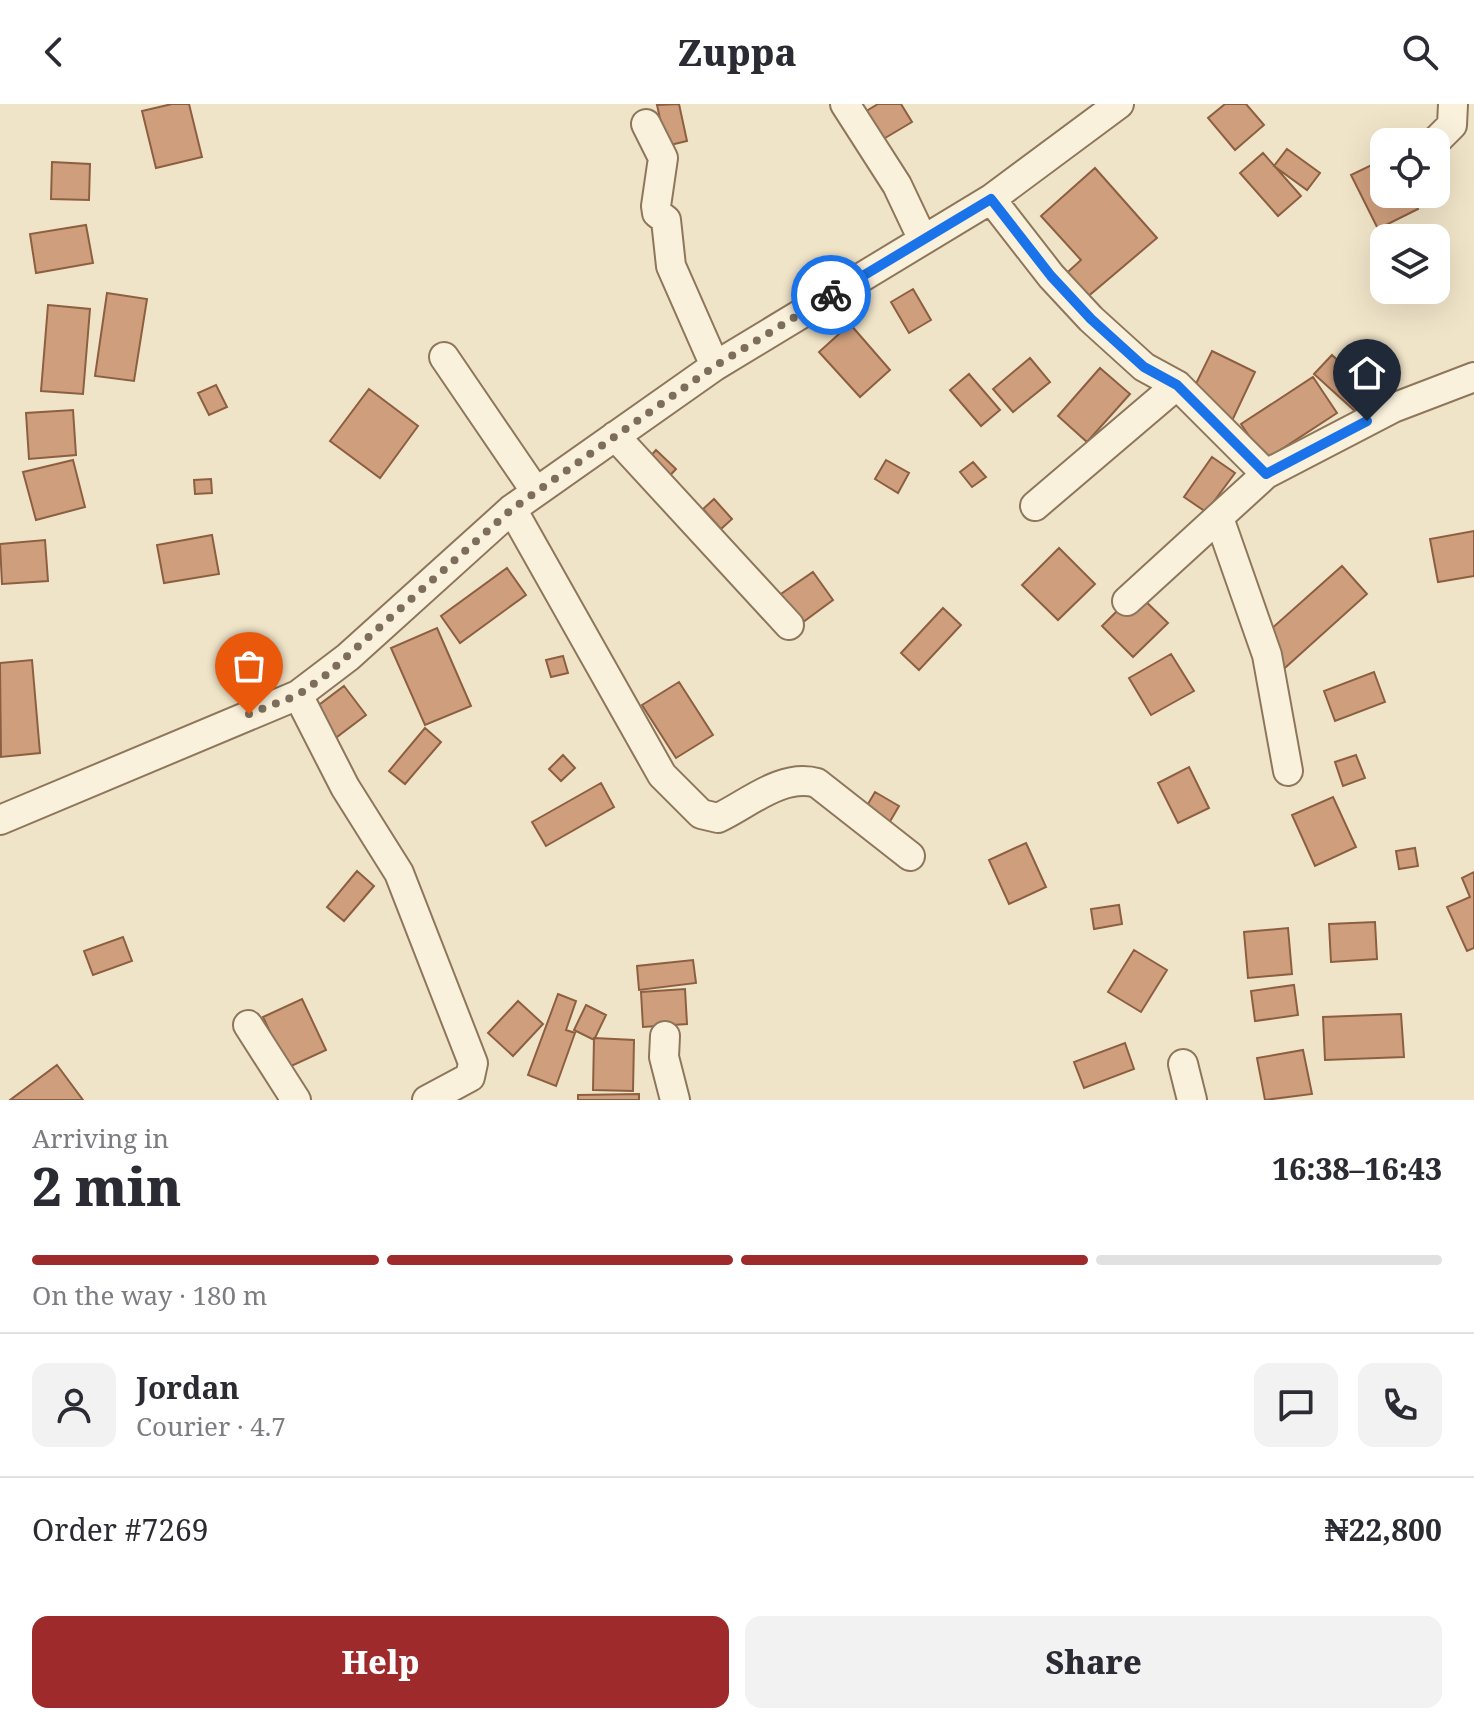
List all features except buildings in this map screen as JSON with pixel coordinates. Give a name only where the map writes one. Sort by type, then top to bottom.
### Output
[{"type":"street","points":[[845,104],[897,185],[923,240]]},
{"type":"street","points":[[1449,128],[1452,125],[1453,104]]},
{"type":"street","points":[[0,820],[298,695],[348,657],[512,509],[715,366],[991,199],[1101,109]]},
{"type":"street","points":[[646,124],[663,158],[656,206],[657,213],[666,220],[671,266],[715,366]]},
{"type":"street","points":[[991,199],[1051,276],[1091,319],[1144,367],[1177,385],[1266,474]]},
{"type":"street","points":[[444,357],[536,492]]},
{"type":"street","points":[[1127,601],[1266,474],[1393,408],[1474,377]]},
{"type":"street","points":[[1035,506],[1177,385]]},
{"type":"street","points":[[615,436],[789,625]]},
{"type":"street","points":[[512,509],[662,775],[701,814],[718,818],[752,799],[805,779],[817,783],[910,856]]},
{"type":"street","points":[[1219,518],[1267,655],[1288,771]]},
{"type":"street","points":[[298,695],[345,787],[399,873],[473,1063],[470,1077],[427,1100]]},
{"type":"street","points":[[248,1025],[296,1100]]},
{"type":"street","points":[[665,1036],[664,1057],[675,1100]]},
{"type":"street","points":[[1183,1064],[1192,1100]]},
{"type":"way so far","points":[[249,714],[298,695],[326,675],[512,509],[715,366],[831,295]]},
{"type":"route","points":[[831,295],[991,199],[1051,276],[1091,319],[1144,367],[1177,385],[1266,474],[1367,421]]}]
